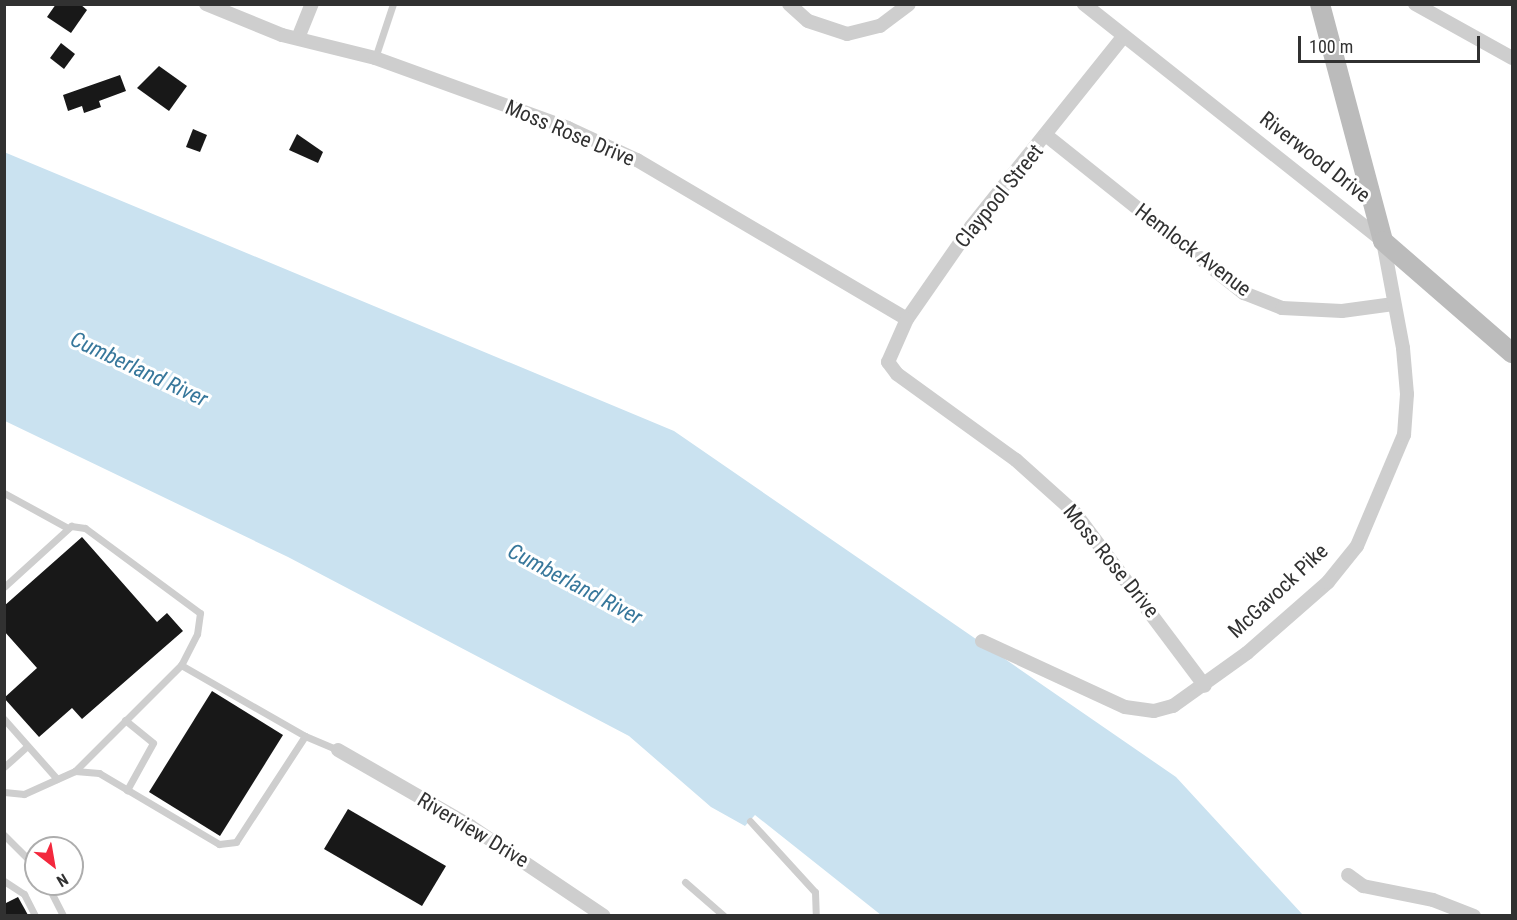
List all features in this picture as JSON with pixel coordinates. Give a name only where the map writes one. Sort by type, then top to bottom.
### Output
[{"type":"street","name":"Moss Rose Drive","points":[[206,4],[298,38],[375,58],[568,128],[637,160],[907,319]]},
{"type":"street","points":[[298,38],[312,4]]},
{"type":"street","points":[[789,4],[808,21],[847,34],[880,26],[909,4]]},
{"type":"street","name":"Riverwood Drive","points":[[1084,4],[1383,241],[1512,353]]},
{"type":"street","name":"McGavock Pike","points":[[982,641],[1125,707],[1154,711],[1173,706],[1205,686],[1328,582],[1357,546],[1404,435],[1407,394],[1383,241],[1320,4]]},
{"type":"street","points":[[1415,4],[1512,58]]},
{"type":"street","name":"Claypool Street","points":[[888,362],[907,319],[971,227],[1047,136],[1123,37]]},
{"type":"street","name":"Hemlock Avenue","points":[[1047,136],[1244,292],[1282,308],[1342,311],[1394,304]]},
{"type":"street","name":"Moss Rose Drive","points":[[888,362],[897,374],[1016,460],[1075,513],[1205,686]]},
{"type":"street","name":"Riverview Drive","points":[[338,750],[470,826],[604,915]]},
{"type":"street","points":[[1348,875],[1363,886],[1433,900],[1474,915]]},
{"type":"lane","points":[[375,58],[393,4]]},
{"type":"lane","points":[[4,493],[68,528],[85,528],[200,613],[197,634],[181,665],[75,771],[24,794],[4,792]]},
{"type":"lane","points":[[4,586],[68,528]]},
{"type":"lane","points":[[181,665],[305,736],[338,750]]},
{"type":"lane","points":[[125,720],[153,743],[127,790]]},
{"type":"lane","points":[[5,721],[57,779]]},
{"type":"lane","points":[[75,771],[99,773],[219,844],[236,842],[305,736]]},
{"type":"lane","points":[[4,767],[27,746]]},
{"type":"lane","points":[[750,821],[815,892],[816,915]]},
{"type":"lane","points":[[4,835],[24,855]]},
{"type":"lane","points":[[4,881],[24,894],[35,915]]},
{"type":"lane","points":[[685,882],[723,915]]},
{"type":"lane","points":[[53,896],[63,915]]},
{"type":"water","name":"Cumberland River","points":[[4,152],[674,431],[1176,777],[1303,915],[881,915],[755,815],[745,826],[711,807],[629,736],[288,557],[5,421]]},
{"type":"building","points":[[56,4],[80,4],[87,10],[71,33],[47,17]]},
{"type":"building","points":[[61,43],[75,54],[64,69],[50,58]]},
{"type":"building","points":[[159,66],[187,86],[169,111],[137,88]]},
{"type":"building","points":[[120,75],[126,91],[99,101],[101,107],[84,113],[82,106],[68,111],[63,95]]},
{"type":"building","points":[[193,129],[207,135],[200,152],[186,147]]},
{"type":"building","points":[[297,134],[323,152],[318,163],[289,150]]},
{"type":"building","points":[[82,537],[157,622],[167,613],[183,631],[82,719],[72,708],[39,737],[4,698],[37,668],[4,631],[4,606]]},
{"type":"building","points":[[212,691],[283,735],[220,836],[149,792]]},
{"type":"building","points":[[348,809],[446,866],[422,906],[324,849]]},
{"type":"building","points":[[18,897],[28,915],[4,915],[4,904]]}]
